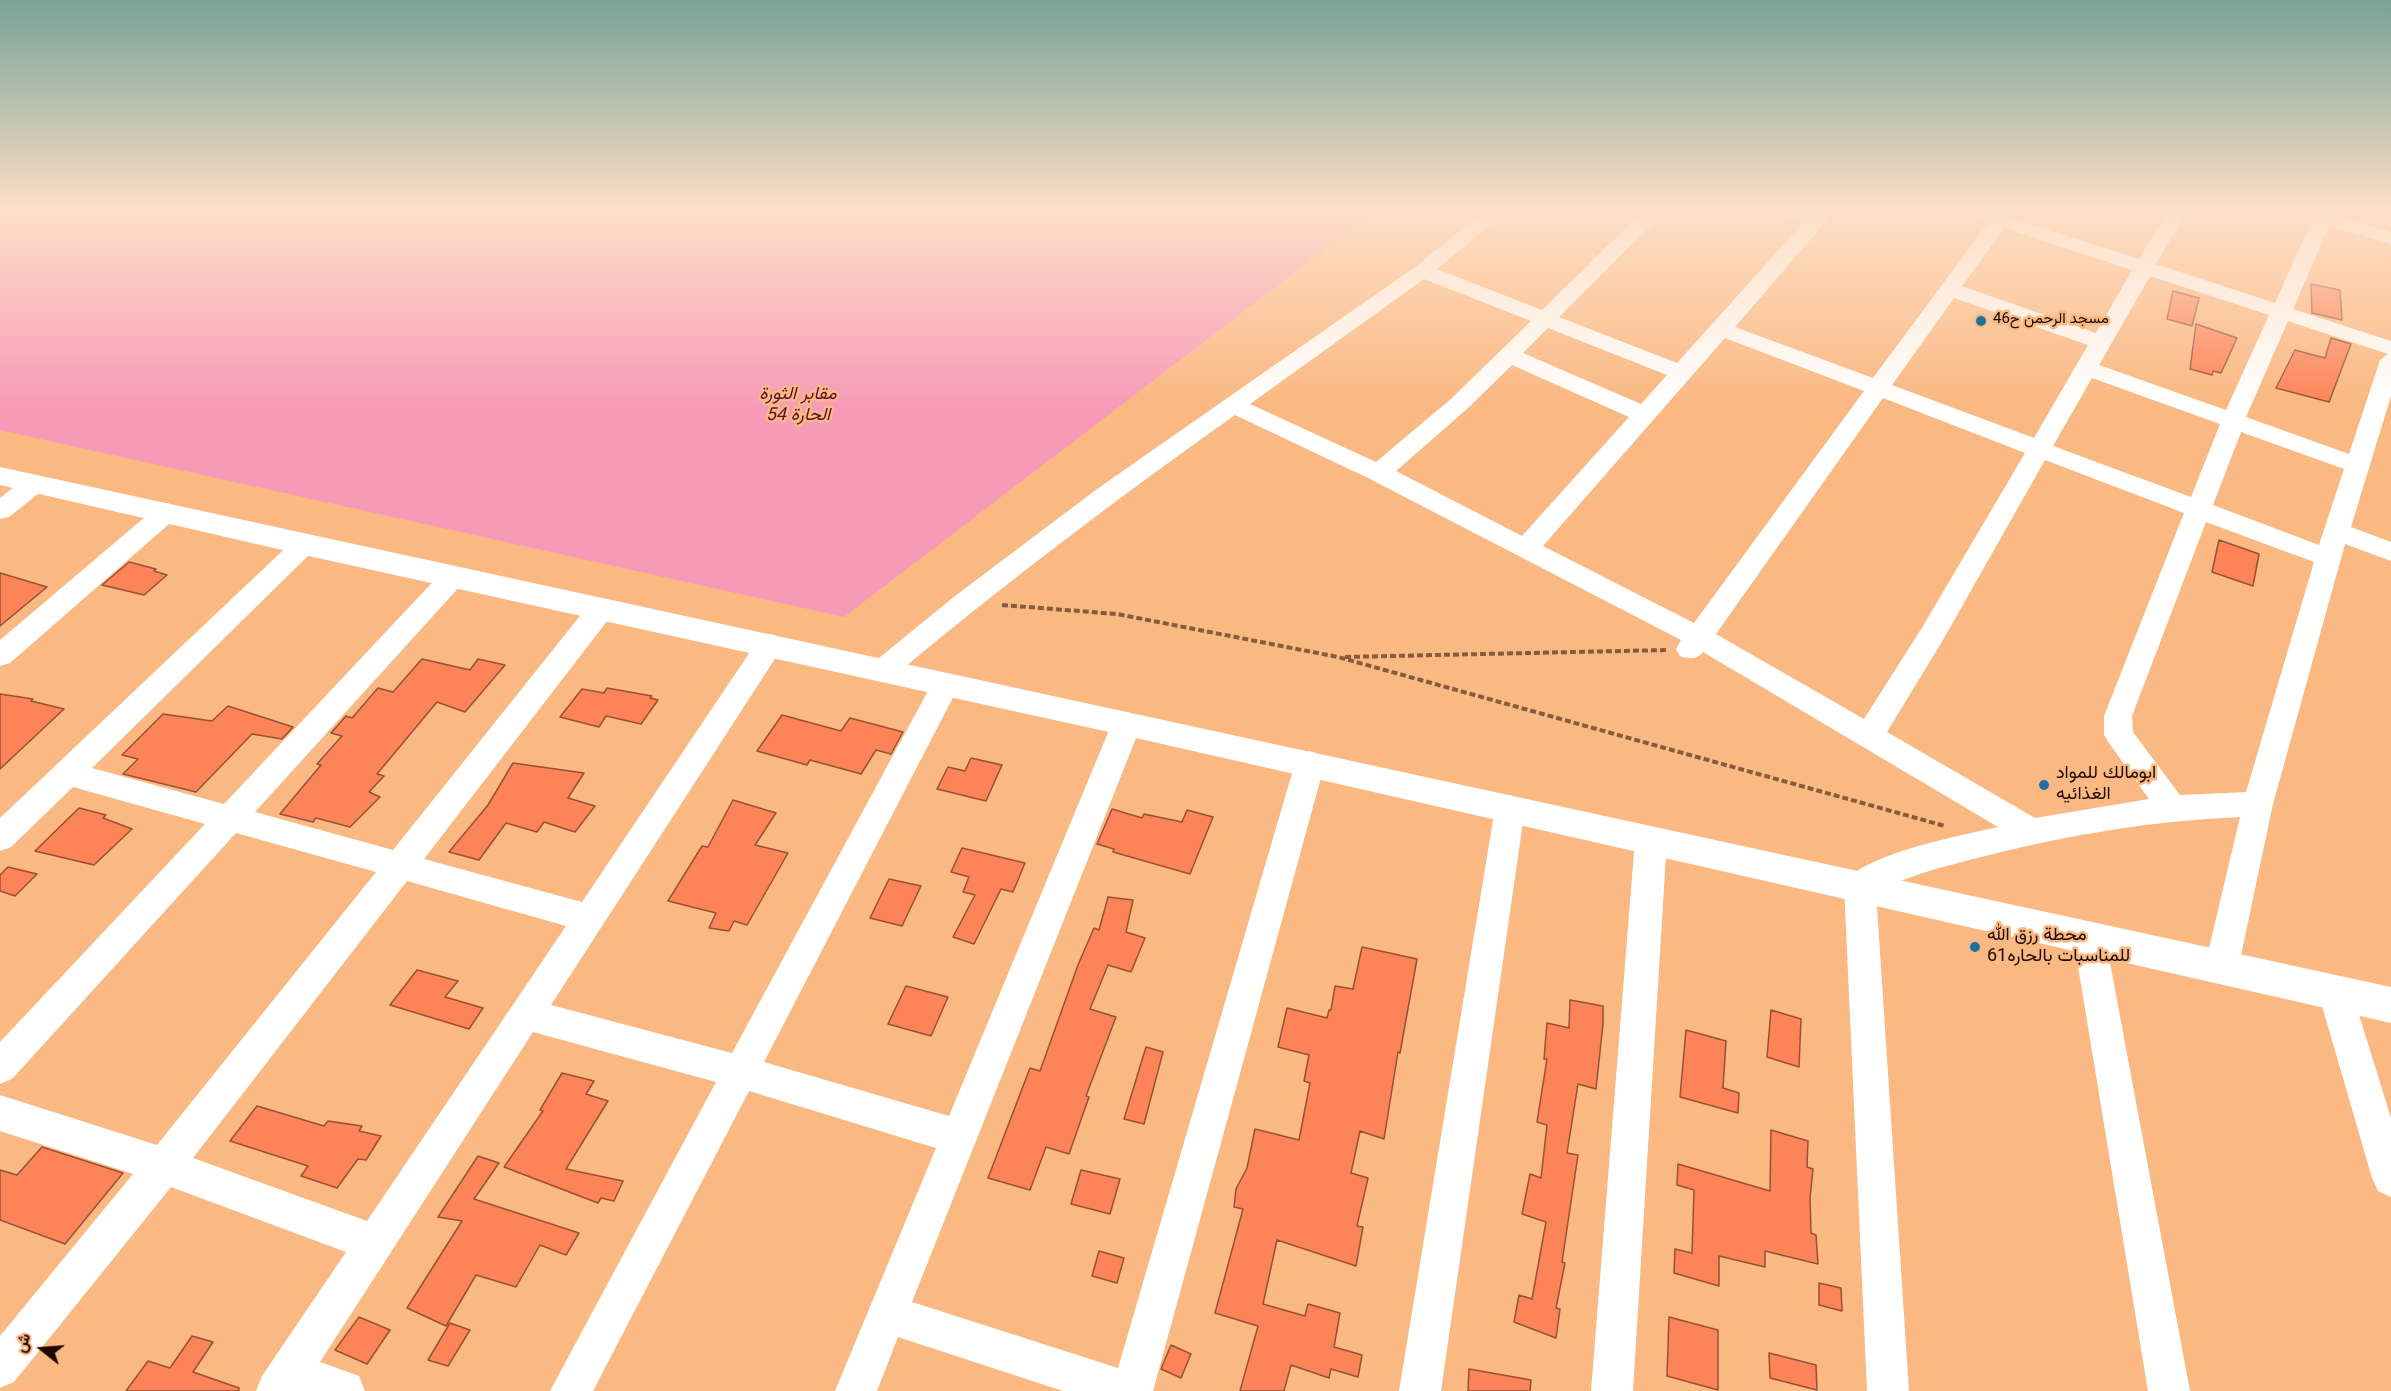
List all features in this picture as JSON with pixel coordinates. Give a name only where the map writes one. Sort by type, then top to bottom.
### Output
[{"type":"main road","points":[[0,476],[167,512],[304,545],[770,644],[1310,763],[2222,965],[2391,1005]]},
{"type":"street","points":[[884,669],[964,603],[1231,404],[1416,276]]},
{"type":"street","points":[[1432,276],[1682,373]]},
{"type":"street","points":[[1379,473],[1460,403],[1591,276]]},
{"type":"street","points":[[1527,547],[1768,276]]},
{"type":"street","points":[[1695,643],[1960,276]]},
{"type":"street","points":[[1870,734],[1933,633],[2140,276]]},
{"type":"street","points":[[2169,276],[2391,348]]},
{"type":"street","points":[[2172,808],[2119,735],[2118,716],[2233,421],[2297,276]]},
{"type":"street","points":[[1950,289],[2101,342]]},
{"type":"street","points":[[1721,329],[2328,558]]},
{"type":"street","points":[[1508,355],[1646,415]]},
{"type":"street","points":[[2222,965],[2258,804],[2336,531],[2391,360]]},
{"type":"street","points":[[2086,368],[2357,465]]},
{"type":"street","points":[[1231,404],[1379,473],[1527,547],[1695,643],[1870,734],[2032,831]]},
{"type":"street","points":[[0,511],[34,484]]},
{"type":"street","points":[[0,656],[167,512]]},
{"type":"street","points":[[2336,531],[2391,552]]},
{"type":"street","points":[[0,838],[304,545]]},
{"type":"street","points":[[0,1067],[453,577]]},
{"type":"street","points":[[0,1368],[164,1166],[601,609]]},
{"type":"street","points":[[344,1391],[284,1382],[770,644]]},
{"type":"street","points":[[572,1391],[946,684]]},
{"type":"street","points":[[856,1391],[1127,723]]},
{"type":"street","points":[[887,1314],[1129,1391],[1310,763]]},
{"type":"street","points":[[67,773],[228,820],[589,918]]},
{"type":"street","points":[[1888,1391],[1860,885],[1902,864],[2032,831],[2172,808],[2258,804]]},
{"type":"street","points":[[1420,1391],[1510,808]]},
{"type":"street","points":[[1612,1391],[1651,839]]},
{"type":"street","points":[[2089,936],[2169,1391]]},
{"type":"street","points":[[2335,992],[2391,1178]]},
{"type":"street","points":[[525,1014],[740,1072],[959,1137]]},
{"type":"street","points":[[0,1113],[164,1166],[374,1243]]},
{"type":"path","points":[[964,603],[1117,614],[1338,657],[1952,828]]},
{"type":"path","points":[[1338,657],[1695,643]]},
{"type":"green space","name":"مقابر الثورة الحارة 54","points":[[0,276],[1290,276],[844,617],[0,430]]},
{"type":"building","points":[[2311,284],[2340,290],[2342,320],[2312,313]]},
{"type":"building","points":[[2173,291],[2199,298],[2192,326],[2167,319]]},
{"type":"building","points":[[2196,324],[2237,338],[2221,373],[2213,371],[2212,375],[2190,369]]},
{"type":"building","points":[[2331,338],[2351,344],[2329,402],[2276,388],[2295,350],[2325,358]]},
{"type":"building","points":[[2219,540],[2259,554],[2253,586],[2212,572]]},
{"type":"building","points":[[129,562],[156,569],[154,571],[167,575],[144,595],[102,585]]},
{"type":"building","points":[[0,573],[47,587],[0,626]]},
{"type":"building","points":[[422,659],[470,670],[478,659],[505,665],[465,712],[437,702],[377,774],[384,776],[369,792],[380,797],[350,827],[316,818],[313,822],[280,814],[321,765],[317,764],[342,736],[331,733],[346,716],[352,718],[378,688],[393,692]]},
{"type":"building","points":[[607,688],[652,696],[650,698],[658,700],[641,724],[606,716],[599,727],[560,717],[582,689],[604,693]]},
{"type":"building","points":[[0,694],[33,699],[31,701],[64,709],[0,769]]},
{"type":"building","points":[[228,706],[293,727],[282,739],[252,734],[196,792],[123,774],[138,759],[122,755],[163,714],[212,721]]},
{"type":"building","points":[[782,715],[841,731],[850,718],[903,732],[891,754],[876,750],[861,774],[810,760],[807,765],[757,751]]},
{"type":"building","points":[[971,758],[1002,765],[986,801],[937,789],[948,767],[965,771]]},
{"type":"building","points":[[513,763],[584,773],[568,798],[595,806],[575,832],[544,822],[537,832],[506,823],[479,860],[449,852],[488,805]]},
{"type":"building","points":[[733,800],[776,813],[755,845],[788,853],[747,925],[734,921],[729,931],[709,928],[716,913],[668,901],[702,846],[708,847]]},
{"type":"building","points":[[79,808],[106,815],[103,818],[132,829],[94,865],[35,851]]},
{"type":"building","points":[[1112,809],[1142,818],[1144,814],[1182,822],[1187,810],[1213,817],[1190,874],[1113,852],[1114,849],[1097,844]]},
{"type":"building","points":[[962,848],[1025,863],[1013,892],[1001,889],[974,944],[953,937],[975,895],[963,892],[969,877],[951,872]]},
{"type":"building","points":[[8,867],[37,874],[15,896],[0,891],[0,875]]},
{"type":"building","points":[[889,879],[921,886],[902,926],[870,918]]},
{"type":"building","points":[[1108,897],[1133,900],[1126,932],[1145,938],[1131,972],[1108,965],[1090,1009],[1116,1017],[1086,1096],[1089,1097],[1069,1154],[1046,1147],[1030,1190],[988,1178],[1030,1068],[1040,1071],[1078,965],[1094,928],[1099,930]]},
{"type":"building","points":[[1362,947],[1417,959],[1400,1053],[1398,1052],[1384,1139],[1360,1131],[1351,1173],[1368,1178],[1357,1226],[1363,1227],[1356,1266],[1277,1240],[1263,1304],[1305,1316],[1308,1304],[1340,1313],[1334,1347],[1362,1355],[1358,1377],[1331,1369],[1329,1378],[1291,1365],[1284,1391],[1240,1391],[1258,1326],[1215,1313],[1243,1209],[1234,1207],[1236,1189],[1247,1168],[1255,1129],[1299,1140],[1310,1083],[1304,1081],[1309,1055],[1278,1047],[1287,1008],[1327,1018],[1331,1010],[1335,986],[1353,989]]},
{"type":"building","points":[[417,970],[458,981],[445,997],[483,1008],[469,1029],[390,1005]]},
{"type":"building","points":[[906,986],[948,997],[931,1036],[888,1024]]},
{"type":"building","points":[[1570,1000],[1603,1006],[1603,1024],[1596,1089],[1578,1084],[1567,1153],[1578,1155],[1562,1262],[1565,1263],[1556,1308],[1560,1309],[1556,1338],[1514,1322],[1519,1295],[1532,1299],[1546,1222],[1522,1214],[1530,1174],[1541,1178],[1547,1125],[1537,1122],[1547,1059],[1544,1059],[1547,1023],[1569,1028]]},
{"type":"building","points":[[1771,1010],[1801,1019],[1799,1067],[1767,1057]]},
{"type":"building","points":[[1686,1030],[1726,1041],[1723,1088],[1739,1093],[1738,1113],[1680,1097]]},
{"type":"building","points":[[1146,1047],[1163,1052],[1144,1124],[1124,1119]]},
{"type":"building","points":[[562,1073],[594,1081],[586,1094],[608,1101],[566,1169],[623,1181],[614,1201],[601,1198],[598,1203],[504,1167],[543,1111],[540,1110]]},
{"type":"building","points":[[257,1106],[324,1126],[328,1121],[362,1126],[359,1131],[381,1136],[366,1160],[358,1159],[337,1188],[301,1176],[308,1166],[230,1141]]},
{"type":"building","points":[[1771,1130],[1808,1141],[1807,1167],[1813,1169],[1810,1198],[1811,1233],[1816,1235],[1818,1264],[1765,1251],[1765,1267],[1719,1256],[1719,1286],[1674,1273],[1675,1249],[1692,1253],[1694,1190],[1677,1185],[1678,1164],[1770,1191]]},
{"type":"building","points":[[42,1147],[123,1173],[65,1244],[0,1220],[0,1170],[17,1175]]},
{"type":"building","points":[[478,1156],[499,1163],[474,1199],[579,1233],[566,1255],[540,1245],[516,1287],[476,1275],[446,1326],[407,1308],[462,1221],[438,1217]]},
{"type":"building","points":[[1081,1170],[1120,1179],[1110,1214],[1071,1204]]},
{"type":"building","points":[[1099,1251],[1124,1258],[1117,1283],[1092,1276]]},
{"type":"building","points":[[1819,1283],[1841,1288],[1842,1311],[1819,1305]]},
{"type":"building","points":[[359,1317],[390,1330],[367,1364],[335,1350]]},
{"type":"building","points":[[1669,1317],[1718,1330],[1718,1390],[1667,1376]]},
{"type":"building","points":[[450,1323],[470,1330],[448,1366],[428,1360]]},
{"type":"building","points":[[192,1336],[213,1342],[193,1372],[239,1388],[239,1391],[126,1391],[148,1361],[170,1368]]},
{"type":"building","points":[[1171,1345],[1191,1354],[1181,1378],[1161,1369]]},
{"type":"building","points":[[1769,1353],[1816,1365],[1817,1390],[1770,1378]]},
{"type":"building","points":[[1469,1369],[1531,1380],[1530,1391],[1468,1391]]},
{"type":"place","name":"مسجد الرحمن ح46","points":[[1981,321]]},
{"type":"place","name":"ابومالك للمواد الغذائيه","points":[[2044,785]]},
{"type":"place","name":"محطة رزق الله للمناسبات بالحاره61","points":[[1975,947]]}]
